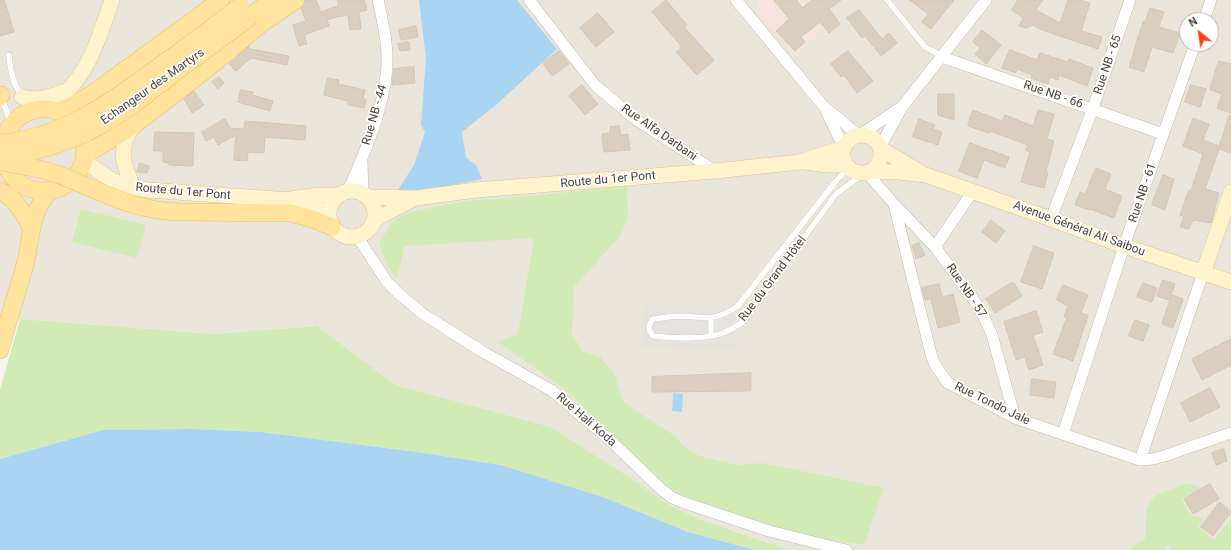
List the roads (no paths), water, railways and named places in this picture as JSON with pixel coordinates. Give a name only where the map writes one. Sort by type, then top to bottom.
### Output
[{"type":"main road","points":[[0,350],[29,248],[30,229],[26,202],[12,181],[4,160],[2,151],[6,125],[22,114],[73,106],[121,74],[221,0]]},
{"type":"main road","name":"Echangeur des Martyrs","points":[[0,143],[11,142],[54,131],[79,120],[98,109],[190,44],[246,7],[272,0]]},
{"type":"main road","points":[[84,158],[134,125],[208,68],[261,24],[296,0]]},
{"type":"main road","name":"Echangeur des Martyrs","points":[[0,158],[37,152],[86,133],[103,124],[133,105],[246,7]]},
{"type":"main road","points":[[12,181],[39,191],[50,191],[68,183],[76,176],[84,158],[84,139],[81,130],[68,116],[47,110]]},
{"type":"main road","points":[[0,162],[33,167],[61,175],[133,206],[168,212],[290,213],[310,218],[330,220]]},
{"type":"main road","points":[[0,191],[14,200],[30,229]]},
{"type":"main road","points":[[30,229],[38,207],[50,191]]},
{"type":"street","points":[[47,110],[68,89],[80,74],[98,40],[112,0]]},
{"type":"street","name":"Rue NB - 44","points":[[343,193],[362,158],[382,100],[388,56],[378,0]]},
{"type":"street","name":"Rue Alfa Darbani","points":[[528,0],[595,85],[636,119],[715,172]]},
{"type":"street","points":[[737,0],[825,108],[844,147]]},
{"type":"street","points":[[902,107],[859,135],[850,139],[844,147],[842,157],[847,167],[855,172],[867,173],[876,167],[882,156],[881,148],[902,107],[986,0]]},
{"type":"street","name":"Rue NB - 65","points":[[1051,219],[1093,108],[1130,0]]},
{"type":"street","points":[[1207,12],[1211,0]]},
{"type":"street","name":"Rue NB - 61","points":[[1063,434],[1124,246],[1192,52]]},
{"type":"street","name":"Rue NB - 66","points":[[942,57],[1093,108],[1163,134]]},
{"type":"street","points":[[22,97],[32,100],[40,99],[55,95],[68,89]]},
{"type":"street","points":[[825,108],[859,135],[866,135],[872,138],[881,148]]},
{"type":"street","points":[[134,125],[126,138],[123,155],[127,173],[134,188]]},
{"type":"street","name":"Route du 1er Pont","points":[[365,195],[416,198],[476,190],[715,172],[800,162],[844,147]]},
{"type":"street","name":"Avenue Général Ali Saibou","points":[[881,148],[926,175],[1124,246],[1231,282]]},
{"type":"street","name":"Route du 1er Pont","points":[[84,158],[113,181],[134,188],[148,190],[290,200],[343,193]]},
{"type":"street","name":"Rue NB - 44","points":[[362,158],[365,195]]},
{"type":"street","name":"Route du 1er Pont","points":[[800,162],[847,167]]},
{"type":"street","name":"Avenue Général Ali Saibou","points":[[867,173],[898,172],[926,175]]},
{"type":"street","name":"Rue Tondo Jale","points":[[867,173],[894,204],[935,365],[948,383],[1015,418],[1140,460],[1164,456],[1231,432]]},
{"type":"street","points":[[935,247],[973,191]]},
{"type":"street","points":[[358,192],[365,195],[374,208],[374,220],[368,231],[357,236],[350,237],[337,232],[330,220],[330,206],[343,193],[358,192]]},
{"type":"street","points":[[1140,460],[1231,192]]},
{"type":"street","name":"Route du 1er Pont","points":[[374,220],[416,198]]},
{"type":"street","name":"Route du 1er Pont","points":[[290,200],[330,220]]},
{"type":"street","name":"Rue NB - 57","points":[[894,204],[935,247],[972,297],[983,315],[992,335],[1015,418]]},
{"type":"street","name":"Rue Hali Koda","points":[[357,236],[387,282],[423,314],[483,352],[552,390],[610,440],[671,497],[769,531],[846,550]]},
{"type":"lane","points":[[887,0],[925,47],[942,57]]},
{"type":"lane","points":[[9,55],[14,82],[22,97],[47,110]]},
{"type":"lane","points":[[0,94],[6,125]]},
{"type":"lane","name":"Rue du Grand Hôtel","points":[[847,167],[737,307],[728,313],[711,318],[675,316],[653,319],[649,328],[653,336],[673,338],[711,336],[724,333],[742,322],[836,194],[867,173]]},
{"type":"lane","points":[[711,318],[711,336]]},
{"type":"water","points":[[419,0],[517,0],[557,49],[497,104],[462,132],[466,158],[476,165],[482,179],[417,193],[398,190],[414,165],[425,132],[421,125],[426,58]]},
{"type":"water","points":[[673,393],[683,394],[682,412],[672,411]]},
{"type":"water","points":[[193,429],[261,432],[417,452],[501,465],[603,497],[688,532],[755,550],[0,550],[0,459],[103,430]]}]
